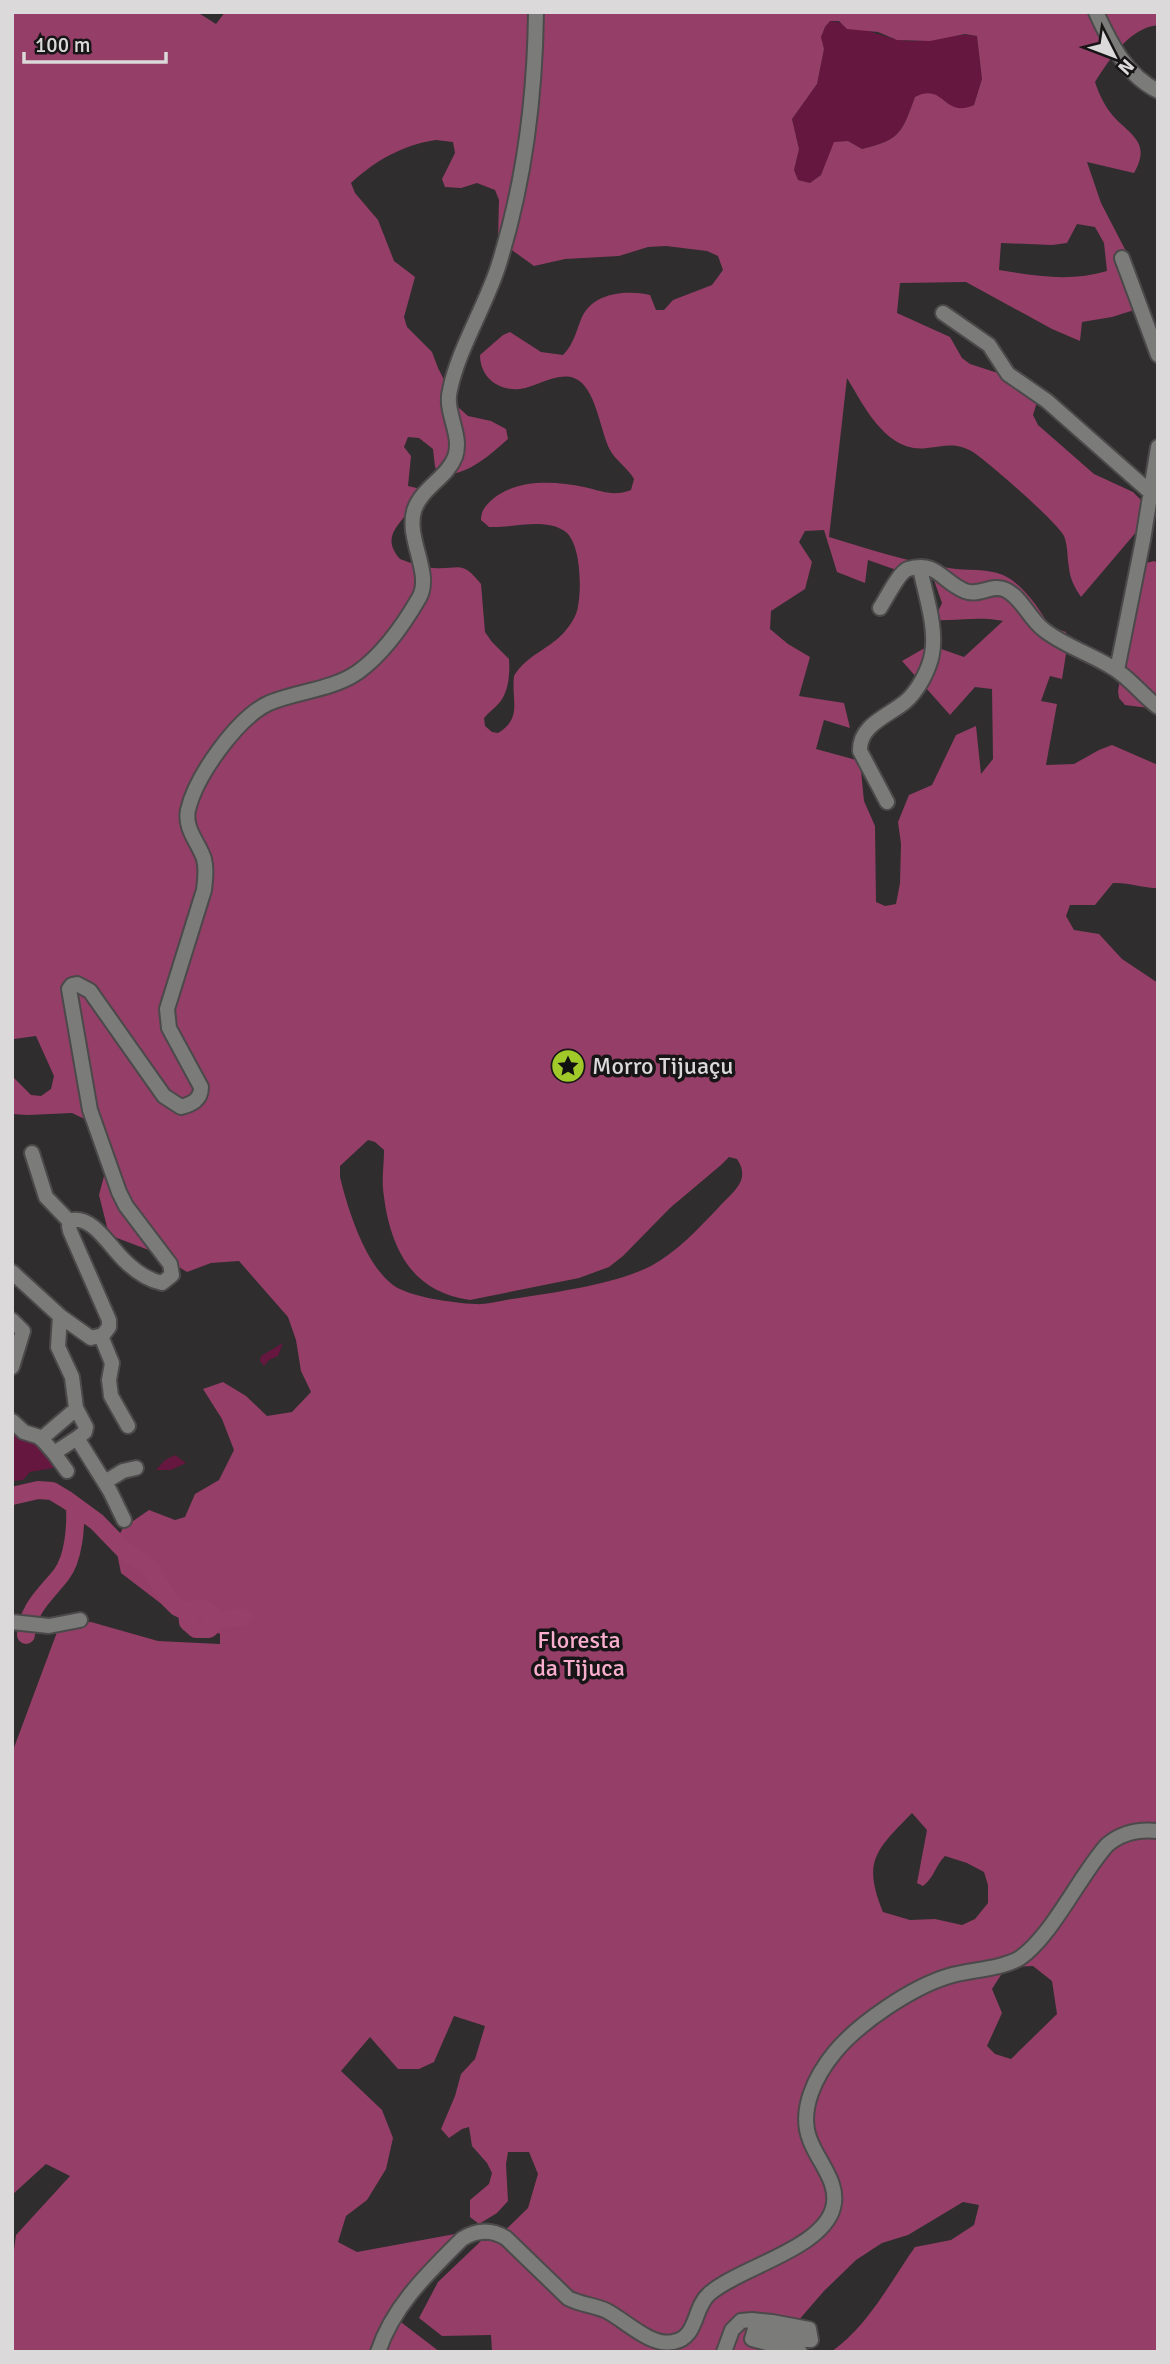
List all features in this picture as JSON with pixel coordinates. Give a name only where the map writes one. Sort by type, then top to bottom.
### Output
[{"type":"street","points":[[70,1222],[82,1219],[92,1226],[124,1261],[154,1281],[162,1283],[172,1275],[170,1264],[131,1214],[119,1192],[90,1110],[69,989],[77,984],[90,990],[164,1096],[181,1107],[198,1099],[201,1087],[169,1028],[167,1009],[204,890],[207,871],[188,825],[187,813],[202,773],[247,719],[268,704],[330,686],[358,672],[381,650],[420,596],[422,576],[413,540],[414,512],[419,500],[452,464],[456,454],[448,404],[449,392],[498,267],[512,214],[529,129],[536,59],[537,12]]},
{"type":"street","points":[[1096,12],[1124,64],[1144,84],[1158,91]]},
{"type":"street","points":[[1122,258],[1158,355]]},
{"type":"street","points":[[943,313],[989,345],[1009,374],[1047,401],[1150,492]]},
{"type":"street","points":[[1116,670],[1143,540],[1158,447]]},
{"type":"street","points":[[887,802],[860,751],[859,744],[870,726],[908,699],[929,663],[932,631],[920,568]]},
{"type":"street","points":[[880,608],[903,572],[920,568],[932,568],[965,592],[979,592],[996,587],[1008,591],[1044,630],[1116,670],[1158,707]]},
{"type":"street","points":[[12,1272],[60,1315],[91,1338],[101,1336],[109,1327],[109,1320],[70,1231],[70,1222],[46,1197],[32,1153]]},
{"type":"street","points":[[54,1453],[86,1429],[76,1409],[72,1377],[57,1342],[60,1315]]},
{"type":"street","points":[[12,1320],[23,1331],[12,1367]]},
{"type":"street","points":[[101,1336],[112,1363],[109,1380],[111,1396],[128,1426]]},
{"type":"street","points":[[41,1439],[76,1409]]},
{"type":"street","points":[[12,1422],[24,1432],[41,1439],[67,1471]]},
{"type":"street","points":[[77,1438],[105,1482],[124,1520]]},
{"type":"street","points":[[105,1482],[122,1471],[136,1468]]},
{"type":"street","points":[[22,1624],[49,1626],[80,1620]]},
{"type":"street","points":[[378,2352],[388,2329],[411,2292],[462,2239],[480,2232],[499,2234],[506,2238],[568,2298],[579,2304],[607,2311],[657,2347],[683,2339],[693,2327],[707,2295],[761,2263],[799,2245],[824,2226],[834,2205],[834,2192],[810,2139],[806,2120],[808,2103],[816,2082],[836,2052],[879,2013],[911,1992],[947,1977],[1019,1958],[1037,1943],[1107,1844],[1115,1838],[1140,1829],[1158,1831]]},
{"type":"street","points":[[724,2352],[732,2330],[741,2321],[752,2320],[809,2329],[811,2340],[793,2340],[755,2329],[752,2339],[800,2352]]},
{"type":"shaded area","points":[[830,21],[901,40],[977,36],[982,79],[974,105],[964,110],[955,110],[936,96],[926,94],[915,97],[907,119],[892,138],[862,149],[848,141],[835,142],[821,175],[810,183],[798,180],[794,170],[799,149],[792,119],[817,84],[824,49],[821,37]]},
{"type":"shaded area","points":[[283,1343],[278,1356],[264,1366],[260,1361],[261,1356]]},
{"type":"shaded area","points":[[12,1421],[61,1463],[53,1468],[30,1472],[23,1480],[12,1481]]},
{"type":"shaded area","points":[[175,1455],[186,1463],[171,1470],[156,1470],[165,1460]]},
{"type":"green space","name":"Floresta da Tijuca","points":[[12,12],[197,12],[216,24],[225,12],[1158,12],[1158,25],[1148,27],[1129,38],[1095,82],[1108,109],[1137,141],[1141,154],[1139,163],[1134,173],[1087,162],[1101,203],[1128,255],[1147,306],[1112,317],[1082,322],[1080,341],[1052,329],[966,282],[900,283],[897,313],[950,337],[962,358],[970,364],[1001,374],[1038,399],[1033,415],[1038,425],[1094,474],[1133,492],[1145,504],[1143,524],[1081,597],[1070,576],[1064,536],[1036,506],[993,467],[967,449],[950,446],[913,448],[900,444],[878,426],[847,378],[829,537],[918,562],[956,569],[990,571],[1010,579],[1030,598],[1050,627],[1066,632],[1062,679],[1050,676],[1041,701],[1057,704],[1046,765],[1074,764],[1112,745],[1158,765],[1158,888],[1113,883],[1095,905],[1070,905],[1066,916],[1074,930],[1099,934],[1122,959],[1158,983],[1158,2352],[831,2352],[867,2317],[915,2247],[951,2240],[974,2225],[979,2205],[963,2202],[908,2235],[882,2243],[856,2260],[824,2291],[771,2352],[492,2352],[491,2335],[442,2336],[419,2318],[438,2282],[481,2241],[495,2240],[528,2208],[538,2174],[529,2152],[508,2152],[508,2201],[497,2213],[479,2224],[470,2217],[470,2200],[489,2184],[492,2173],[472,2146],[469,2127],[449,2138],[441,2129],[461,2074],[475,2059],[485,2026],[454,2016],[434,2062],[419,2069],[398,2069],[370,2037],[341,2071],[382,2110],[393,2138],[386,2169],[367,2200],[346,2216],[338,2242],[357,2252],[455,2234],[389,2313],[440,2352],[12,2352],[12,2264],[16,2235],[70,2176],[46,2164],[12,2195],[12,1753],[60,1624],[91,1622],[158,1641],[220,1644],[220,1634],[172,1612],[121,1573],[115,1543],[123,1528],[149,1510],[175,1520],[185,1517],[195,1494],[219,1480],[234,1450],[222,1419],[203,1389],[223,1382],[246,1396],[267,1416],[292,1412],[311,1392],[301,1371],[296,1340],[288,1317],[239,1261],[211,1263],[187,1272],[154,1252],[109,1235],[99,1195],[109,1157],[95,1124],[72,1113],[12,1114],[12,1076],[31,1095],[41,1096],[51,1089],[54,1076],[36,1036],[14,1039]],"holes":[[[830,21],[839,21],[847,29],[878,32],[897,40],[930,41],[965,34],[977,36],[982,79],[974,105],[956,108],[933,94],[915,97],[907,119],[892,138],[862,149],[848,141],[834,142],[821,175],[810,183],[798,180],[794,170],[799,149],[792,119],[817,84],[824,49],[821,37]],[[436,140],[453,142],[455,153],[442,179],[445,187],[461,188],[477,183],[495,190],[499,200],[498,240],[534,266],[565,259],[619,256],[648,247],[666,246],[707,251],[718,256],[723,270],[712,285],[673,300],[664,310],[656,310],[650,295],[622,293],[594,302],[582,317],[572,342],[563,355],[541,352],[510,332],[480,355],[487,376],[504,388],[526,388],[560,377],[574,378],[581,383],[592,399],[610,450],[634,479],[631,490],[619,493],[561,484],[537,483],[514,487],[491,501],[483,510],[481,520],[489,527],[536,524],[555,526],[563,530],[574,544],[579,568],[580,592],[575,616],[560,637],[519,668],[514,676],[513,715],[511,721],[498,733],[485,726],[484,718],[500,702],[505,692],[509,659],[485,632],[481,584],[464,568],[429,567],[400,559],[392,544],[393,532],[421,489],[408,486],[411,456],[404,447],[408,437],[419,438],[433,449],[435,467],[439,474],[468,469],[508,439],[506,429],[491,421],[468,416],[458,407],[432,352],[407,327],[404,317],[415,277],[394,261],[378,220],[355,193],[351,183],[370,167],[412,146]],[[1077,224],[1095,227],[1104,243],[1107,271],[1066,277],[999,270],[1001,243],[1067,243]],[[824,530],[837,572],[865,583],[868,560],[905,573],[930,569],[942,603],[934,620],[1003,621],[964,657],[930,645],[902,661],[950,715],[975,687],[992,689],[993,759],[981,774],[976,726],[956,735],[932,785],[909,795],[898,822],[901,844],[900,883],[896,904],[885,906],[876,902],[875,826],[864,801],[860,761],[816,749],[824,720],[850,728],[844,703],[799,696],[810,657],[770,629],[771,611],[805,589],[812,562],[799,542],[805,531]],[[368,1140],[384,1150],[383,1184],[386,1209],[397,1246],[406,1262],[417,1276],[432,1287],[470,1300],[579,1278],[609,1267],[670,1208],[729,1157],[737,1159],[742,1173],[739,1185],[704,1223],[679,1247],[651,1266],[620,1278],[583,1287],[480,1304],[432,1299],[410,1293],[393,1285],[383,1276],[359,1236],[340,1177],[340,1166]],[[912,1813],[927,1830],[917,1883],[923,1886],[927,1883],[945,1856],[984,1872],[988,1885],[988,1903],[975,1919],[962,1925],[935,1919],[910,1920],[883,1912],[873,1868],[881,1847]],[[1033,1966],[1052,1981],[1057,2014],[1011,2059],[995,2054],[987,2046],[1002,2013],[992,1989],[1006,1967]]]},
{"type":"green space","points":[[1154,561],[1158,563],[1158,714],[1149,708],[1125,705],[1119,698],[1118,691],[1139,569]]},
{"type":"waterway","points":[[12,1496],[38,1490],[52,1491],[97,1522],[125,1551],[149,1566],[168,1598],[177,1607],[187,1612],[196,1608],[204,1609],[218,1620],[243,1617]]},
{"type":"waterway","points":[[26,1635],[34,1610],[69,1560],[75,1506]]},
{"type":"waterway","points":[[187,1612],[188,1622],[196,1629],[209,1629],[218,1620]]},
{"type":"place","name":"Morro Tijuaçu","points":[[568,1066]]}]
